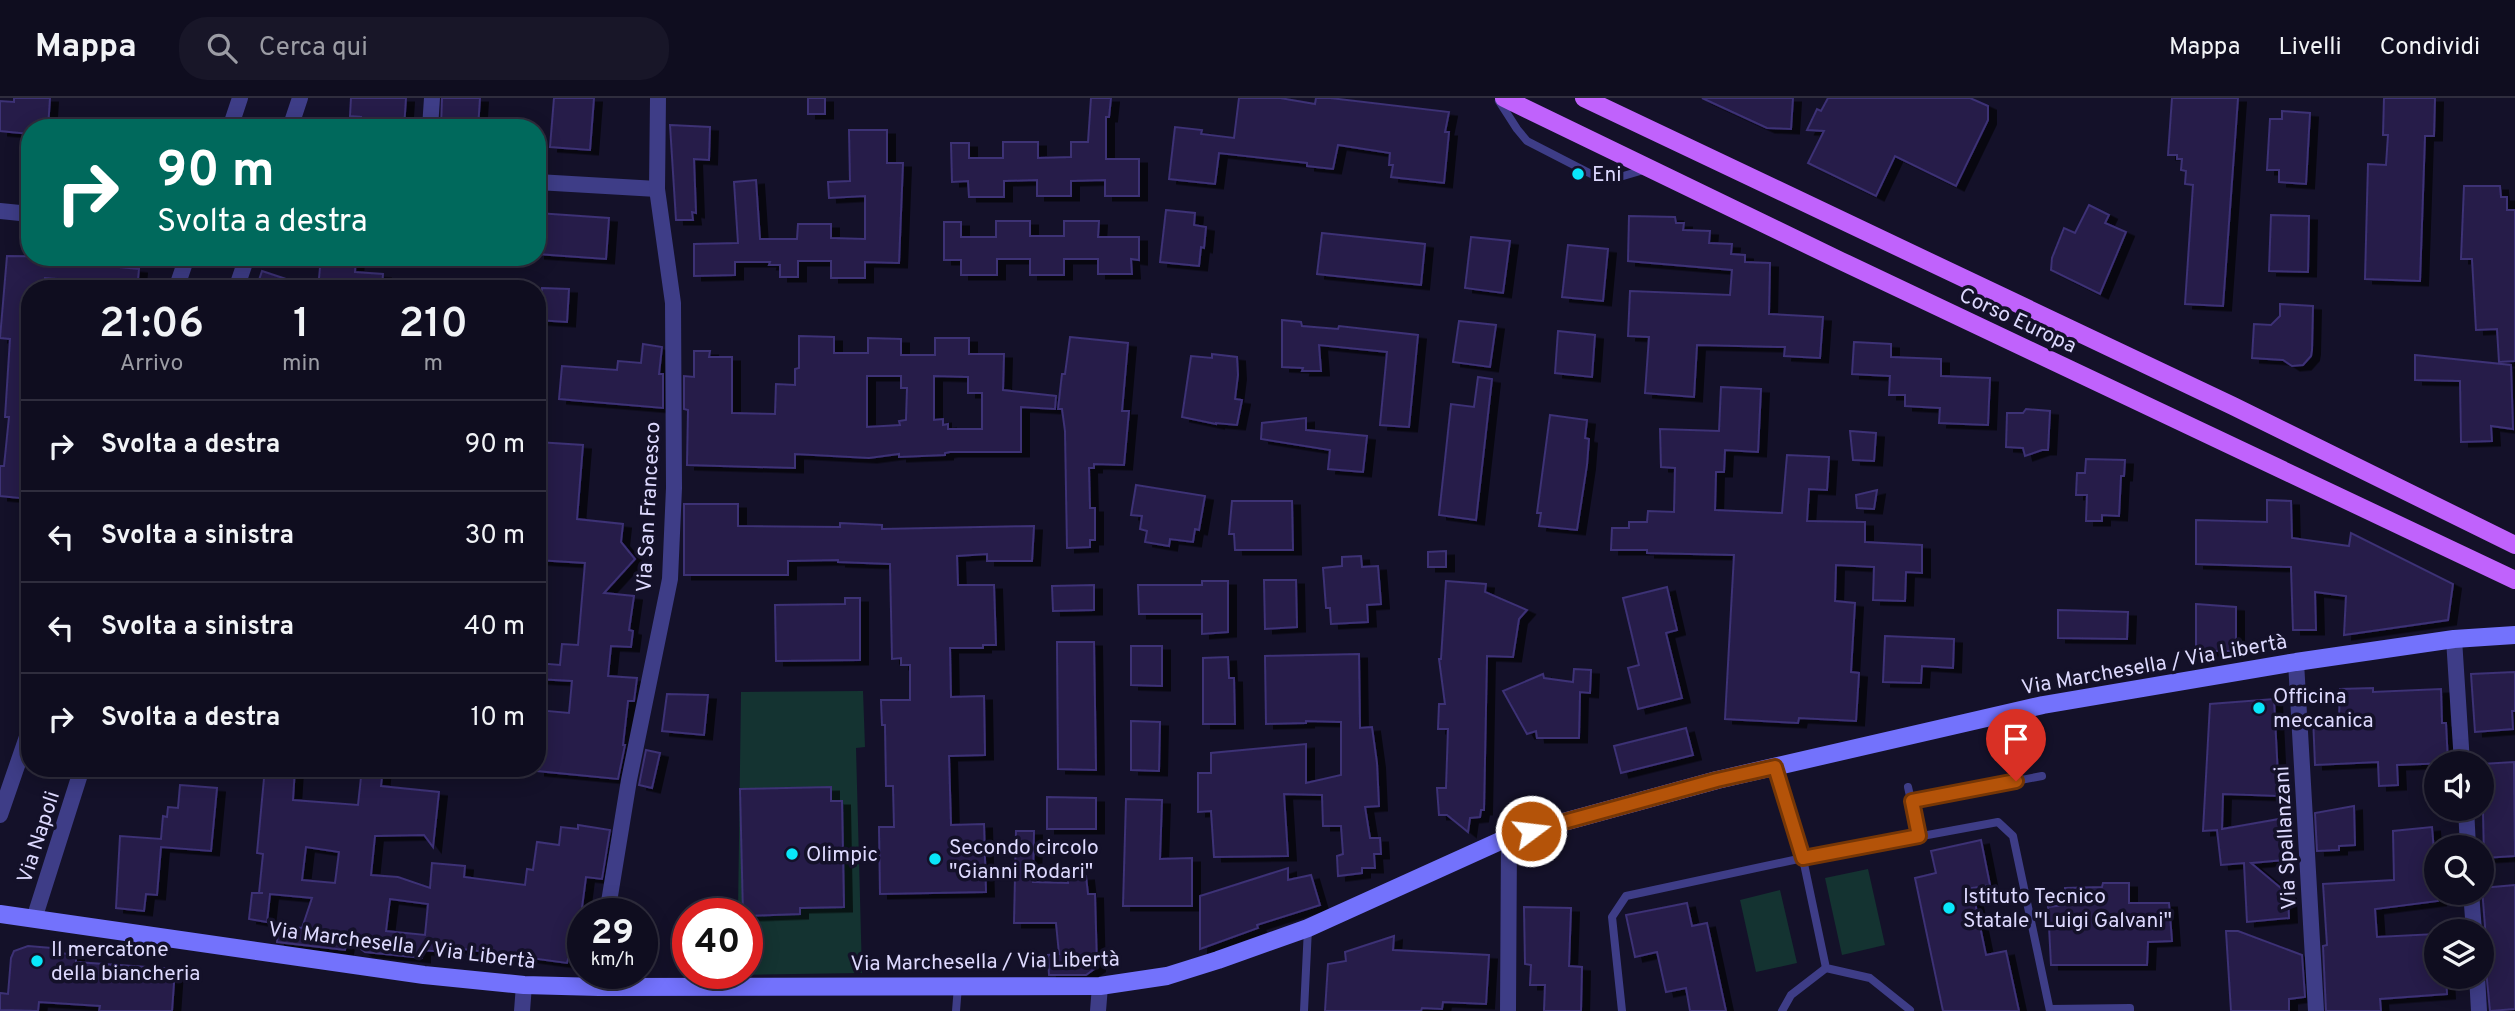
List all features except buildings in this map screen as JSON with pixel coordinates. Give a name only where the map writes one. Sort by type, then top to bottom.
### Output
[{"type":"main road","name":"Corso Europa","points":[[1504,98],[2509,578]]},
{"type":"main road","name":"Corso Europa","points":[[1584,98],[2233,406],[2515,545]]},
{"type":"street","points":[[233,119],[240,98]]},
{"type":"street","points":[[293,119],[300,98]]},
{"type":"street","points":[[431,119],[432,98]]},
{"type":"street","name":"Via San Francesco","points":[[610,898],[629,780],[670,579],[674,488],[673,303],[657,188],[658,98]]},
{"type":"street","points":[[546,182],[657,188]]},
{"type":"street","points":[[0,211],[21,213]]},
{"type":"street","points":[[2509,578],[2515,591]]},
{"type":"street","points":[[2488,637],[2502,632],[2515,618]]},
{"type":"street","name":"Via Marchesella / Via Libertà","points":[[658,981],[1100,986],[1167,975],[1308,928],[1509,837],[1717,780],[2043,705],[2296,662],[2454,639],[2515,635]]},
{"type":"street","points":[[2454,639],[2461,751]]},
{"type":"street","name":"Via Spallanzani","points":[[2296,662],[2316,1011]]},
{"type":"street","name":"Via Napoli","points":[[0,815],[21,754]]},
{"type":"street","name":"Via Napoli","points":[[34,919],[79,777]]},
{"type":"street","points":[[1508,1011],[1509,837]]},
{"type":"street","name":"Via Marchesella / Via Libertà","points":[[0,914],[424,975],[524,985],[567,982]]},
{"type":"street","points":[[522,1011],[524,985]]},
{"type":"street","points":[[1098,1011],[1100,986]]},
{"type":"street","points":[[2478,989],[2479,1011]]},
{"type":"lane","points":[[1497,98],[1527,141],[1597,177],[1613,179],[1649,168]]},
{"type":"lane","points":[[1775,767],[1803,858],[1826,968]]},
{"type":"lane","points":[[1912,801],[2042,776]]},
{"type":"lane","points":[[1908,787],[1919,836]]},
{"type":"lane","points":[[1622,1011],[1612,917],[1626,896],[1803,858],[1998,822],[2012,836],[2050,1010],[2130,1011]]},
{"type":"lane","points":[[1304,1011],[1308,928]]},
{"type":"lane","points":[[1826,968],[1871,978],[1910,1010]]},
{"type":"lane","points":[[1782,1011],[1791,995],[1826,968]]},
{"type":"lane","points":[[956,1011],[958,986]]},
{"type":"green space","points":[[863,691],[865,747],[856,748],[862,973],[763,975],[763,898],[738,898],[741,692]]},
{"type":"green space","points":[[1868,869],[1885,945],[1842,955],[1825,878]]},
{"type":"green space","points":[[1780,890],[1797,963],[1756,972],[1740,900]]},
{"type":"place","name":"Eni","points":[[1578,174]]},
{"type":"place","name":"Officina meccanica","points":[[2259,708]]},
{"type":"place","name":"Olimpic","points":[[792,854]]},
{"type":"place","name":"Secondo circolo \"Gianni Rodari\"","points":[[935,859]]},
{"type":"place","name":"Istituto Tecnico Statale \"Luigi Galvani\"","points":[[1949,908]]},
{"type":"place","name":"Il mercatone della biancheria","points":[[37,961]]},
{"type":"route","points":[[1531,831],[1717,780],[1775,767],[1803,858],[1919,836],[1912,801],[2016,781]]}]
